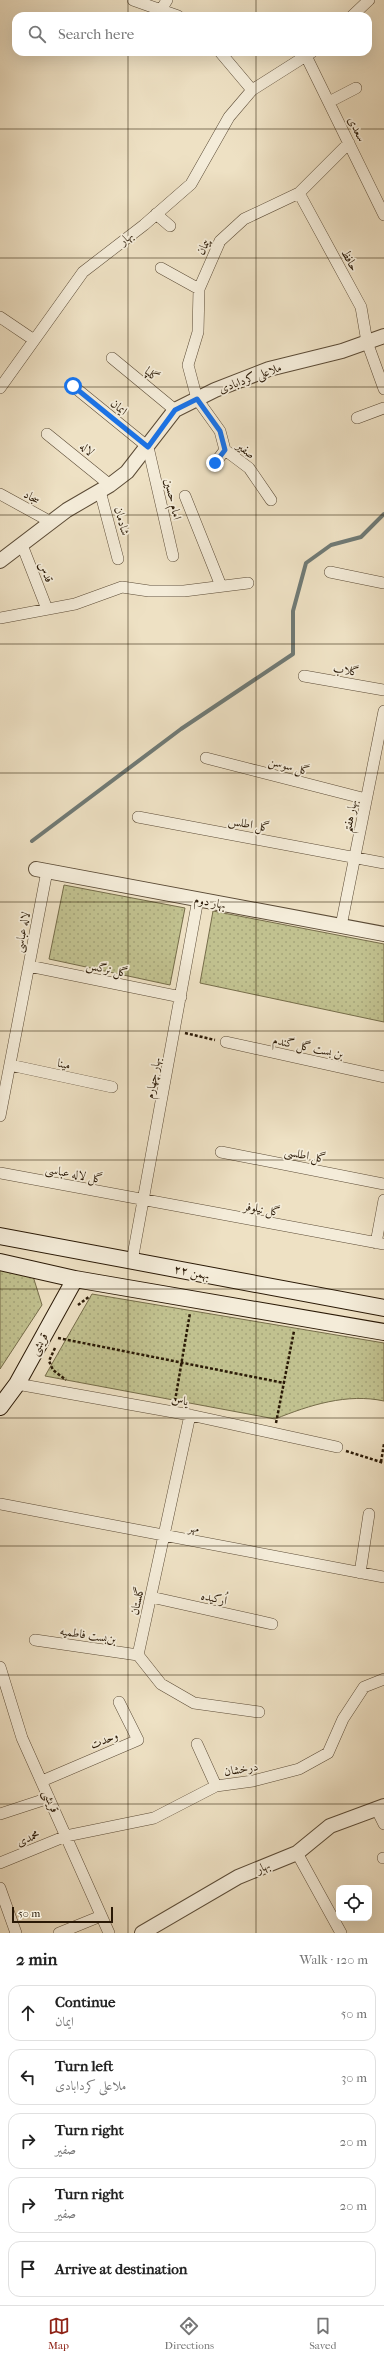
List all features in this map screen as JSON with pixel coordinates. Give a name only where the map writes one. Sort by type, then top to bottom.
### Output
[{"type":"main road","name":"۲۲ بهمن","points":[[0,1236],[384,1308]]},
{"type":"main road","points":[[0,1262],[75,1279],[384,1332]]},
{"type":"main road","name":"قریشی","points":[[0,1407],[17,1384],[75,1279]]},
{"type":"street","points":[[133,0],[166,12]]},
{"type":"street","points":[[160,10],[167,0]]},
{"type":"street","points":[[356,12],[368,0]]},
{"type":"street","points":[[223,56],[252,90]]},
{"type":"street","name":"بهار","points":[[0,388],[4,374],[34,340],[83,272],[191,184],[228,117],[252,90],[306,56]]},
{"type":"street","name":"سعدی","points":[[310,56],[329,102],[384,215]]},
{"type":"street","points":[[329,102],[356,88]]},
{"type":"street","name":"پیمان","points":[[197,399],[188,365],[198,332],[199,289],[220,241],[244,219],[299,194],[349,144]]},
{"type":"street","name":"حافظ","points":[[299,194],[361,307],[367,342],[384,389]]},
{"type":"street","points":[[156,214],[170,226]]},
{"type":"street","points":[[160,268],[199,289]]},
{"type":"street","points":[[0,317],[34,340]]},
{"type":"street","name":"ملاعلی کردابادی","points":[[0,561],[67,510],[105,488],[127,472],[148,447],[175,410],[268,369],[384,336]]},
{"type":"street","name":"گلپا","points":[[112,358],[175,410]]},
{"type":"street","name":"ایمان","points":[[73,386],[148,447]]},
{"type":"street","name":"صفیر","points":[[197,399],[220,431],[225,450],[249,468],[271,500]]},
{"type":"street","points":[[357,418],[384,408]]},
{"type":"street","name":"لاله","points":[[47,434],[105,488]]},
{"type":"street","name":"امام حسین","points":[[148,447],[172,556]]},
{"type":"street","points":[[215,463],[225,450]]},
{"type":"street","name":"شادمان","points":[[105,488],[118,559]]},
{"type":"street","name":"سجاد","points":[[0,494],[51,522]]},
{"type":"street","points":[[185,496],[222,586]]},
{"type":"street","name":"قدس","points":[[22,545],[47,609]]},
{"type":"street","points":[[330,572],[384,583]]},
{"type":"street","points":[[0,618],[102,596],[122,587],[149,591],[184,591],[248,583]]},
{"type":"street","name":"گلاب","points":[[304,676],[384,690]]},
{"type":"street","name":"بهار هفتم","points":[[341,926],[366,800],[380,756],[384,711]]},
{"type":"street","name":"گل سوسن","points":[[206,758],[366,800]]},
{"type":"street","name":"گل اطلس","points":[[138,817],[384,863]]},
{"type":"street","name":"بهار دوم","points":[[42,870],[384,934]]},
{"type":"street","name":"لاله عباسی","points":[[0,1116],[29,966],[42,870]]},
{"type":"street","name":"بهار چهارم","points":[[132,1261],[198,899]]},
{"type":"street","name":"گل نرگس","points":[[29,966],[180,997]]},
{"type":"street","name":"بن بست گل گندم","points":[[226,1042],[384,1077]]},
{"type":"street","name":"مینا","points":[[10,1065],[112,1087]]},
{"type":"street","name":"گل اطلسی","points":[[221,1152],[384,1184]]},
{"type":"street","name":"گل لاله عباسی","points":[[0,1173],[143,1201]]},
{"type":"street","points":[[380,1243],[384,1200]]},
{"type":"street","name":"گل نیلوفر","points":[[143,1201],[380,1243]]},
{"type":"street","name":"یاس","points":[[17,1384],[190,1415],[337,1447]]},
{"type":"street","name":"گلستان","points":[[138,1655],[190,1415]]},
{"type":"street","name":"مهر","points":[[0,1504],[384,1577]]},
{"type":"street","points":[[360,1572],[368,1514]]},
{"type":"street","name":"اُرکیده","points":[[151,1598],[272,1624]]},
{"type":"street","name":"بن‌بست فاطمیه","points":[[35,1640],[138,1655]]},
{"type":"street","points":[[138,1655],[161,1684],[194,1703],[259,1712]]},
{"type":"street","name":"قریشی","points":[[0,1667],[5,1703],[42,1781],[109,1933]]},
{"type":"street","name":"درخشان","points":[[66,1836],[154,1818],[216,1786],[254,1781],[299,1770],[328,1753],[343,1719],[364,1687],[384,1679]]},
{"type":"street","name":"وحدت","points":[[42,1781],[138,1740],[119,1702]]},
{"type":"street","points":[[197,1744],[216,1786]]},
{"type":"street","points":[[0,1814],[49,1798]]},
{"type":"street","points":[[380,1807],[384,1824]]},
{"type":"street","name":"بهار","points":[[142,1933],[238,1877],[297,1852],[330,1826],[380,1807]]},
{"type":"street","name":"محمدی","points":[[0,1863],[66,1836]]},
{"type":"street","points":[[297,1852],[336,1917]]},
{"type":"street","points":[[0,1888],[16,1933]]},
{"type":"street","points":[[60,1933],[101,1916]]},
{"type":"street","points":[[337,1921],[337,1932]]},
{"type":"path","points":[[174,1031],[226,1042]]},
{"type":"path","points":[[76,1306],[92,1294]]},
{"type":"path","points":[[173,1412],[180,1362],[192,1299]]},
{"type":"path","points":[[274,1433],[296,1317]]},
{"type":"path","points":[[63,1332],[49,1361],[53,1370],[64,1379],[71,1381]]},
{"type":"path","points":[[44,1335],[284,1382]]},
{"type":"path","points":[[168,1398],[175,1400]]},
{"type":"path","points":[[337,1447],[382,1462],[384,1444]]},
{"type":"green space","points":[[64,885],[185,908],[170,985],[49,959]]},
{"type":"green space","points":[[213,911],[384,944],[384,1022],[200,983]]},
{"type":"green space","points":[[0,1267],[32,1273],[42,1305],[0,1369]]},
{"type":"green space","points":[[92,1294],[384,1343],[384,1401],[356,1398],[342,1399],[315,1405],[275,1419],[45,1376]]},
{"type":"waterway","points":[[32,841],[181,729],[293,654],[293,611],[306,563],[331,545],[361,537],[384,514]]},
{"type":"route","points":[[73,386],[148,447],[175,410],[197,399],[220,431],[225,450],[215,463]]}]
